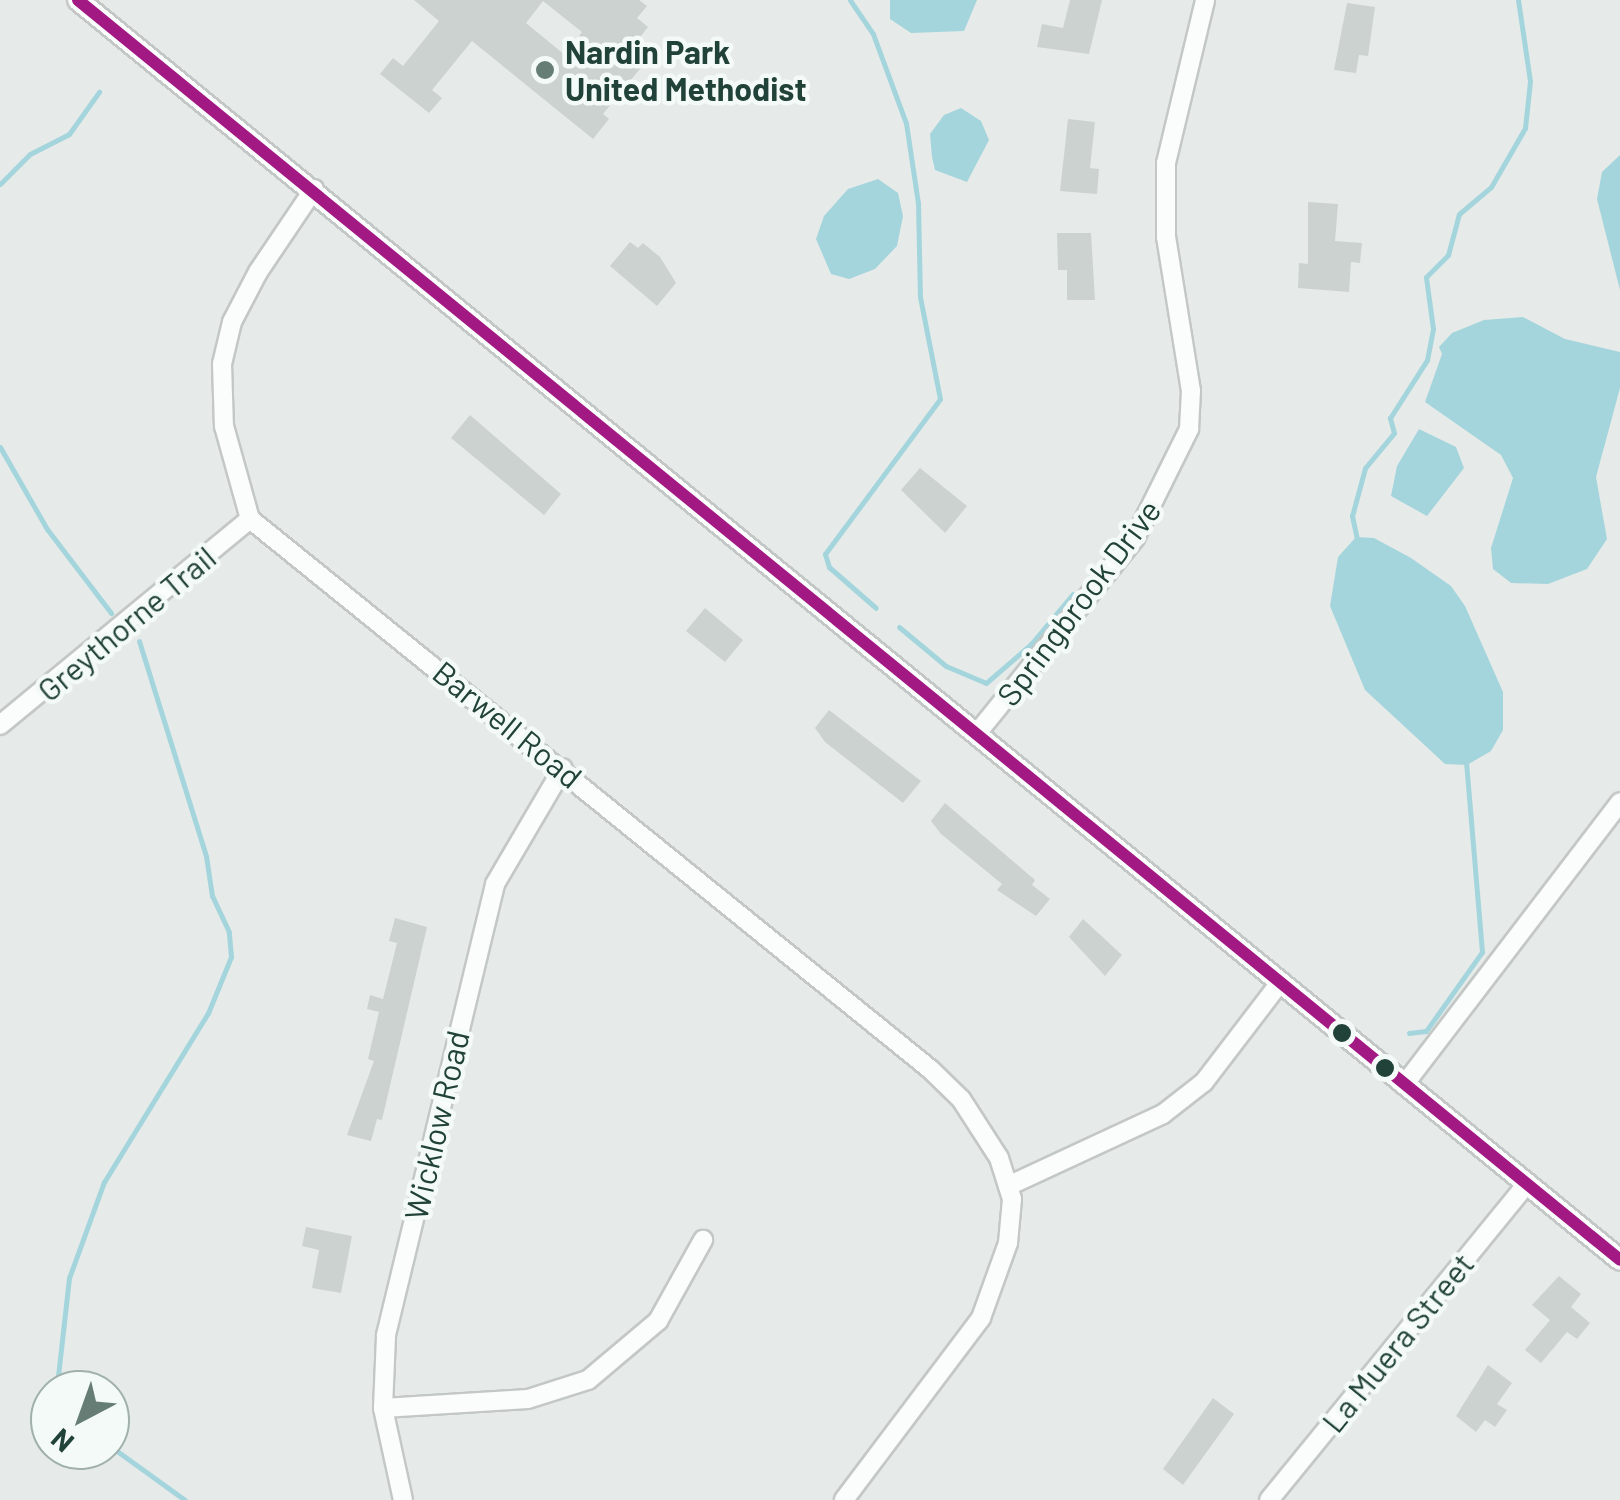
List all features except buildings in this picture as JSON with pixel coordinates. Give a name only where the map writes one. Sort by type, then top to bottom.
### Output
[{"type":"street","points":[[78,0],[1620,1260]]},
{"type":"street","name":"Springbrook Drive","points":[[978,732],[1135,538],[1189,429],[1189,372],[1166,237],[1166,163],[1205,0]]},
{"type":"street","points":[[250,519],[224,426],[222,364],[232,322],[258,272],[314,189]]},
{"type":"street","name":"Greythorne Trail","points":[[0,725],[250,519]]},
{"type":"street","name":"Barwell Road","points":[[250,519],[930,1068],[981,1128],[1008,1186]]},
{"type":"street","name":"Wicklow Road","points":[[403,1500],[383,1408],[386,1335],[484,922],[508,856],[563,768]]},
{"type":"street","points":[[1404,1085],[1620,802]]},
{"type":"street","points":[[844,1500],[981,1318],[1008,1243],[1008,1186],[1163,1114],[1204,1082],[1279,984]]},
{"type":"street","name":"La Muera Street","points":[[1269,1500],[1526,1184]]},
{"type":"street","points":[[383,1408],[528,1398],[588,1380],[658,1321],[704,1240]]},
{"type":"water","points":[[890,0],[977,0],[964,31],[911,33],[890,19]]},
{"type":"water","points":[[961,108],[981,121],[989,140],[967,182],[935,170],[930,134],[944,115]]},
{"type":"water","points":[[1620,155],[1620,290],[1597,199],[1602,172]]},
{"type":"water","points":[[878,179],[898,193],[903,216],[897,246],[875,269],[849,279],[831,274],[816,239],[824,216],[848,189]]},
{"type":"water","points":[[1523,317],[1565,339],[1620,352],[1620,388],[1596,477],[1607,539],[1587,569],[1548,584],[1511,583],[1493,569],[1491,548],[1513,478],[1501,455],[1425,402],[1442,354],[1439,347],[1452,333],[1484,320]]},
{"type":"water","points":[[1419,429],[1456,447],[1464,468],[1427,516],[1391,496],[1397,466]]},
{"type":"water","points":[[1356,537],[1374,538],[1411,558],[1451,586],[1465,606],[1503,692],[1503,730],[1491,751],[1467,765],[1445,764],[1365,690],[1330,606],[1338,557]]},
{"type":"waterway","points":[[850,0],[873,34],[906,123],[918,203],[920,297],[940,399],[825,554],[829,567],[876,608]]},
{"type":"waterway","points":[[1358,544],[1352,516],[1365,468],[1394,433],[1390,418],[1427,360],[1433,329],[1426,277],[1448,255],[1459,214],[1491,187],[1525,128],[1530,81],[1518,0]]},
{"type":"waterway","points":[[0,184],[30,154],[69,134],[99,92]]},
{"type":"waterway","points":[[0,447],[47,529],[111,613]]},
{"type":"waterway","points":[[899,627],[946,666],[986,683],[1031,644],[1073,594]]},
{"type":"waterway","points":[[59,1370],[69,1278],[104,1182],[208,1013],[231,957],[229,932],[212,896],[206,856],[139,641]]},
{"type":"waterway","points":[[1409,1033],[1426,1031],[1482,952],[1466,762]]},
{"type":"waterway","points":[[130,1460],[185,1500]]},
{"type":"transit line","points":[[78,0],[1620,1260]]},
{"type":"place","name":"Nardin Park United Methodist","points":[[545,70]]}]
